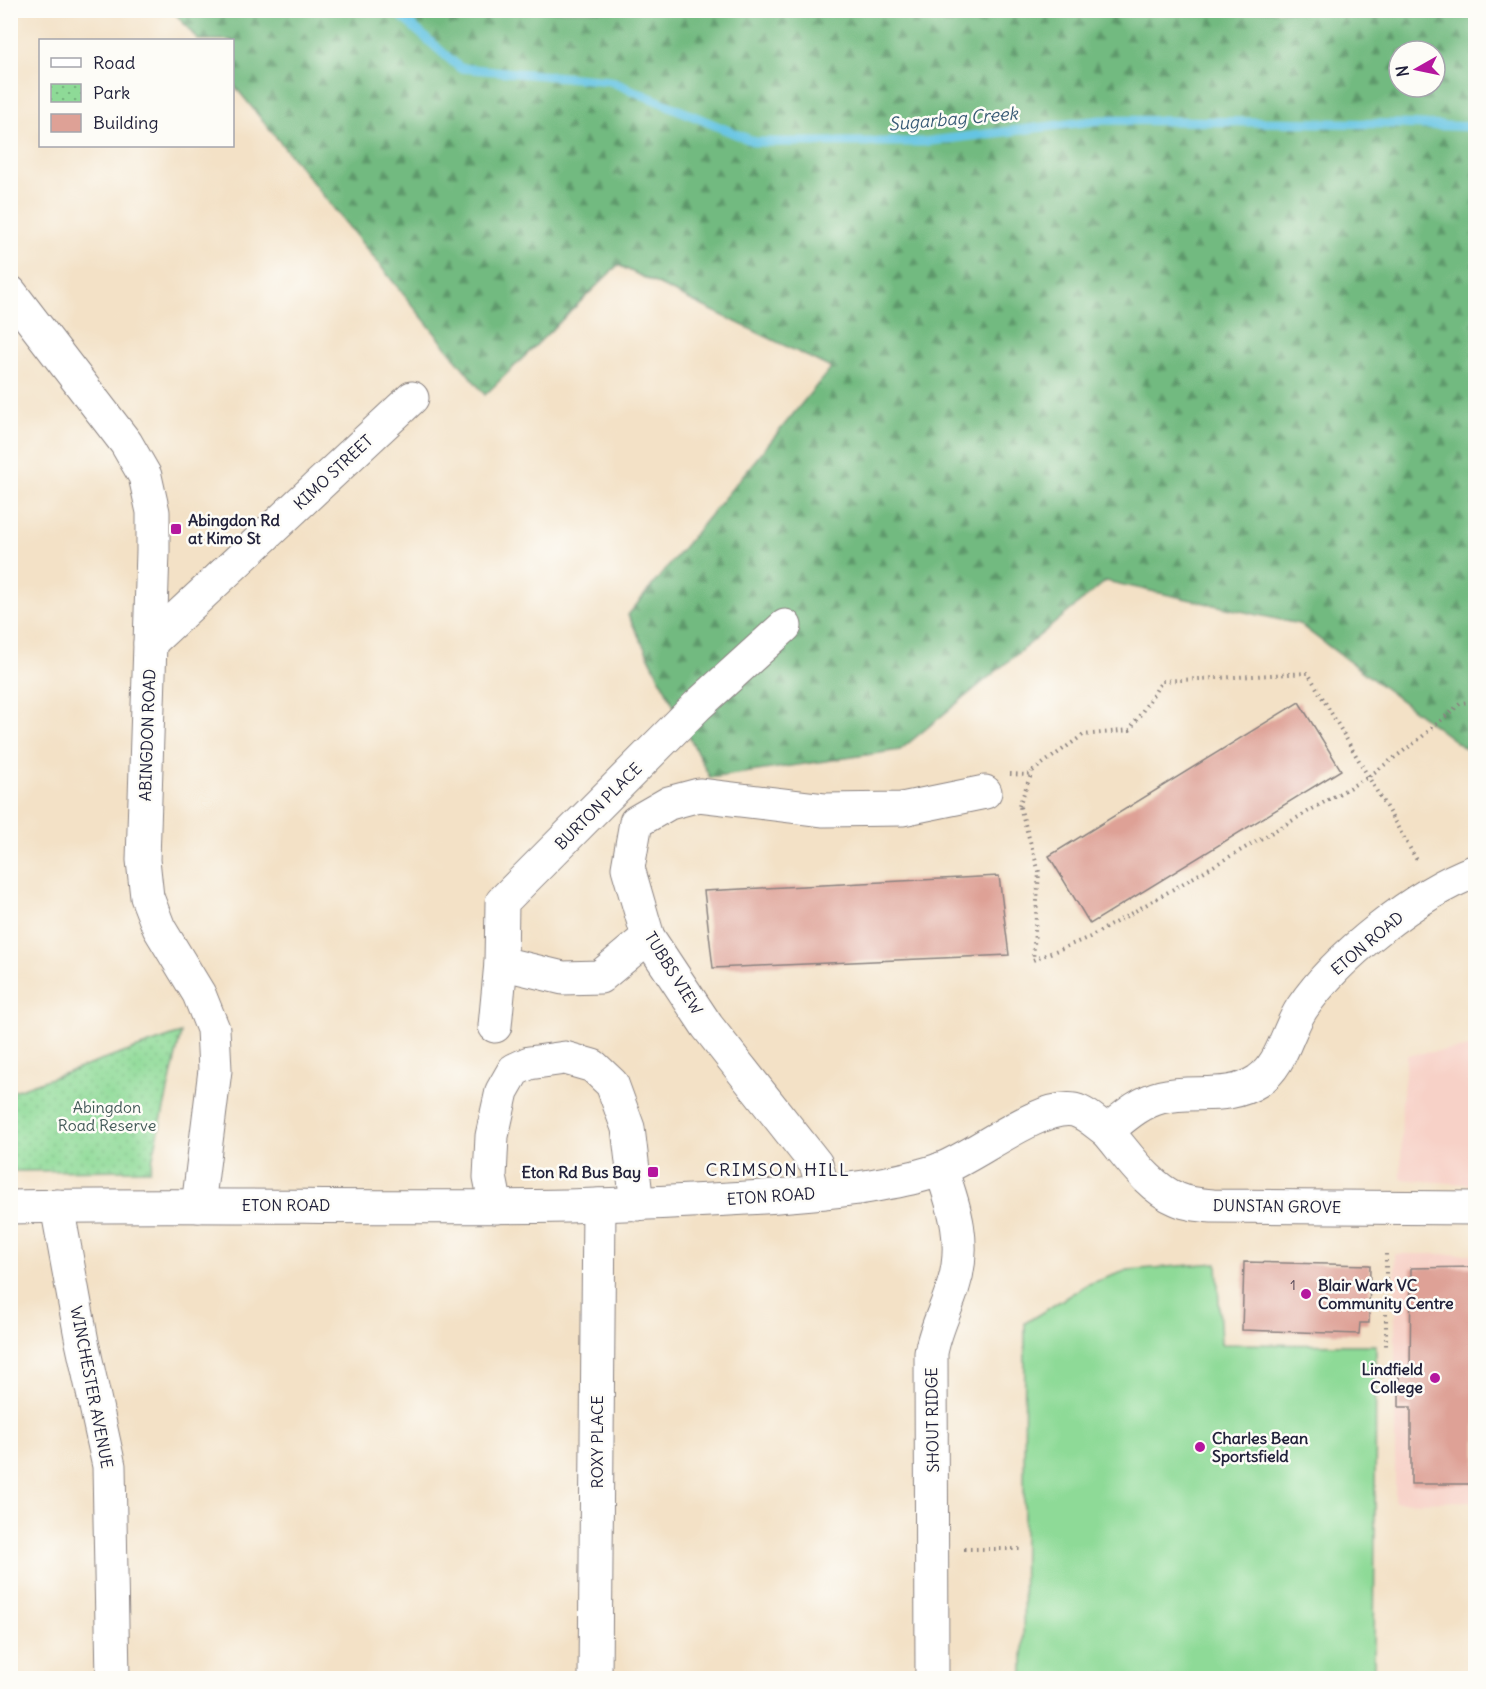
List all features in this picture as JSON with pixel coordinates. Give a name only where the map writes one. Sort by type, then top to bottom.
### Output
[{"type":"street","name":"ABINGDON ROAD","points":[[10,292],[126,443],[145,476],[153,512],[143,860],[147,897],[159,928],[199,994],[213,1029],[214,1070],[198,1206]]},
{"type":"street","name":"KIMO STREET","points":[[150,643],[412,398]]},
{"type":"street","name":"BURTON PLACE","points":[[495,1026],[501,963],[502,902],[697,706],[785,626]]},
{"type":"street","name":"TUBBS VIEW","points":[[824,1192],[816,1164],[707,1026],[648,937],[628,868],[636,822],[669,803],[699,795],[824,810],[902,809],[985,792]]},
{"type":"street","name":"ETON ROAD","points":[[10,1207],[599,1205],[824,1192],[874,1186],[941,1169],[973,1154],[1030,1121],[1052,1112],[1074,1110],[1090,1118],[1107,1131],[1128,1114],[1159,1097],[1218,1095],[1240,1090],[1258,1081],[1272,1069],[1302,1009],[1335,968],[1392,920],[1435,891],[1476,871]]},
{"type":"street","points":[[501,963],[562,978],[600,978],[648,937]]},
{"type":"street","points":[[496,1207],[490,1177],[492,1136],[502,1091],[514,1070],[529,1063],[565,1058],[593,1066],[612,1084],[628,1128],[638,1204]]},
{"type":"street","name":"DUNSTAN GROVE","points":[[1107,1131],[1160,1188],[1175,1198],[1194,1204],[1476,1208]]},
{"type":"street","name":"SHOUT RIDGE","points":[[932,1678],[931,1353],[936,1331],[959,1266],[960,1245],[958,1221],[941,1169]]},
{"type":"street","name":"ROXY PLACE","points":[[595,1678],[599,1205]]},
{"type":"street","name":"WINCHESTER AVENUE","points":[[57,1206],[82,1342],[109,1466],[113,1678]]},
{"type":"path","points":[[985,792],[1009,774],[1027,775],[1083,735],[1130,730],[1162,681],[1308,673],[1418,862]]},
{"type":"path","points":[[1020,807],[1039,872],[1033,960],[1090,937],[1368,777],[1417,741],[1461,703],[1476,701]]},
{"type":"path","points":[[1386,1254],[1386,1349]]},
{"type":"path","points":[[964,1549],[1024,1549]]},
{"type":"shaded area","points":[[1475,1047],[1475,1185],[1401,1179],[1402,1100],[1407,1055]]},
{"type":"shaded area","name":"Lindfield College","points":[[1395,1254],[1475,1254],[1475,1501],[1395,1502]]},
{"type":"green space","points":[[173,11],[1475,11],[1475,752],[1471,753],[1299,624],[1106,581],[900,750],[710,778],[628,615],[831,368],[618,265],[485,395],[234,85],[234,39],[197,39]]},
{"type":"green space","name":"Abingdon Road Reserve","points":[[181,1033],[150,1170],[11,1171],[11,1092]]},
{"type":"green space","name":"Charles Bean Sportsfield","points":[[1217,1263],[1221,1344],[1376,1345],[1374,1678],[1023,1678],[1025,1323],[1086,1285],[1128,1270]]},
{"type":"building","points":[[1299,702],[1341,770],[1090,924],[1049,856]]},
{"type":"building","points":[[999,876],[1009,955],[713,968],[704,891]]},
{"type":"building","name":"Blair Wark VC Community Centre","points":[[1244,1262],[1370,1265],[1369,1323],[1360,1323],[1359,1334],[1242,1330]]},
{"type":"building","name":"Lindfield College","points":[[1476,1267],[1476,1484],[1411,1484],[1411,1407],[1399,1407],[1399,1374],[1410,1374],[1411,1268]]},
{"type":"waterway","name":"Sugarbag Creek","points":[[394,10],[460,68],[610,81],[755,142],[923,142],[1101,120],[1476,127]]},
{"type":"place","name":"Abingdon Rd at Kimo St","points":[[176,529]]},
{"type":"place","name":"Eton Rd Bus Bay","points":[[653,1172]]},
{"type":"place","name":"Blair Wark VC Community Centre","points":[[1306,1294]]},
{"type":"place","name":"Lindfield College","points":[[1435,1378]]},
{"type":"place","name":"Charles Bean Sportsfield","points":[[1200,1447]]},
{"type":"district","name":"CRIMSON HILL","points":[[778,1170]]}]
